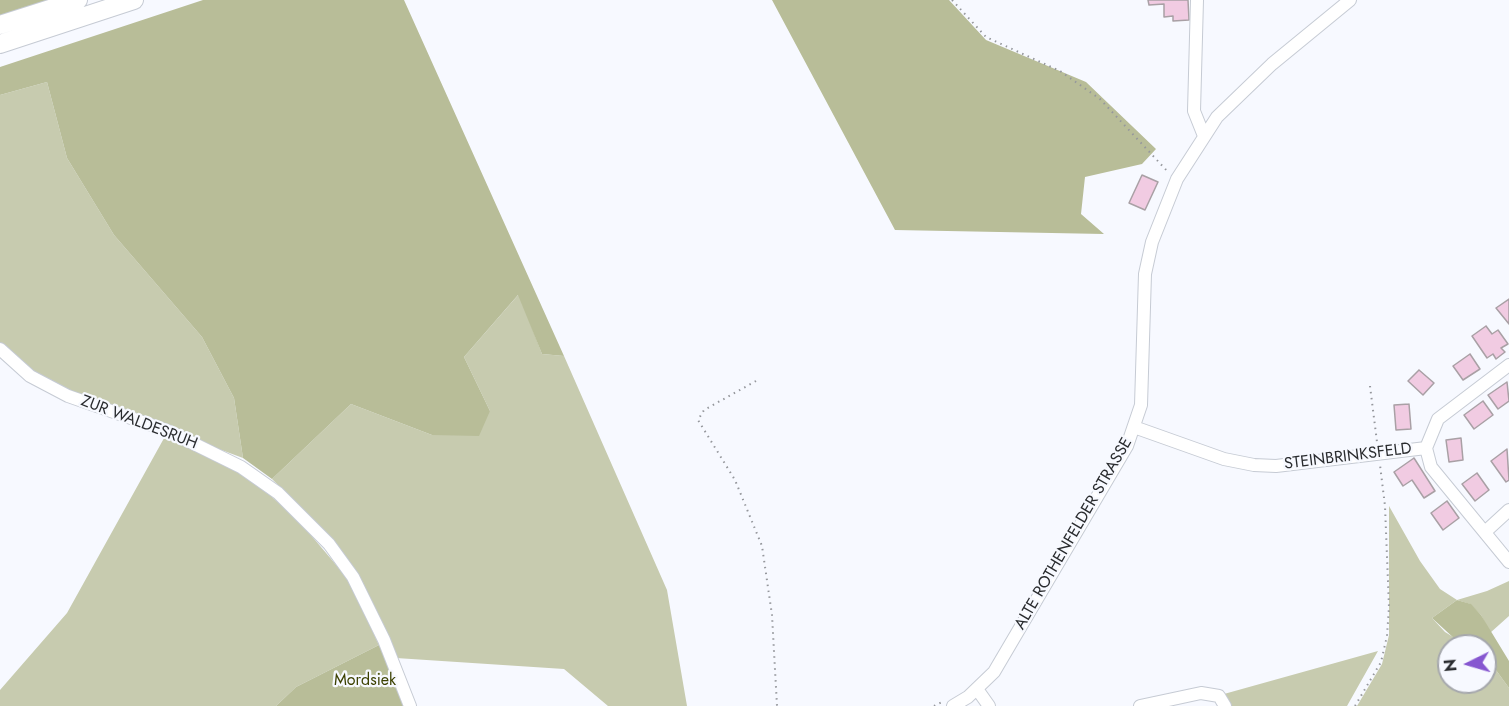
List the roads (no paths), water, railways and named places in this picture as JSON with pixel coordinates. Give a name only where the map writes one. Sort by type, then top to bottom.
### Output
[{"type":"highway","points":[[0,25],[78,0]]},
{"type":"highway","points":[[0,44],[134,0]]},
{"type":"street","points":[[1197,0],[1194,111],[1204,136]]},
{"type":"street","name":"ALTE ROTHENFELDER STRASSE","points":[[953,706],[977,689],[994,672],[1041,596],[1127,446],[1141,405],[1145,274],[1159,221],[1177,179],[1217,117],[1272,64],[1350,0]]},
{"type":"street","name":"ZUR WALDESRUH","points":[[0,349],[30,376],[68,396],[168,431],[241,467],[278,493],[323,537],[353,577],[384,640],[410,706]]},
{"type":"street","points":[[1426,448],[1438,419],[1509,364]]},
{"type":"street","name":"STEINBRINKSFELD","points":[[1134,427],[1224,459],[1254,465],[1276,466],[1426,448],[1431,467],[1509,562]]},
{"type":"street","points":[[1485,532],[1509,510]]},
{"type":"street","points":[[977,689],[989,706]]},
{"type":"street","points":[[1140,706],[1201,693],[1219,696],[1226,706]]},
{"type":"park label","name":"Mordsiek","points":[[365,681]]}]
